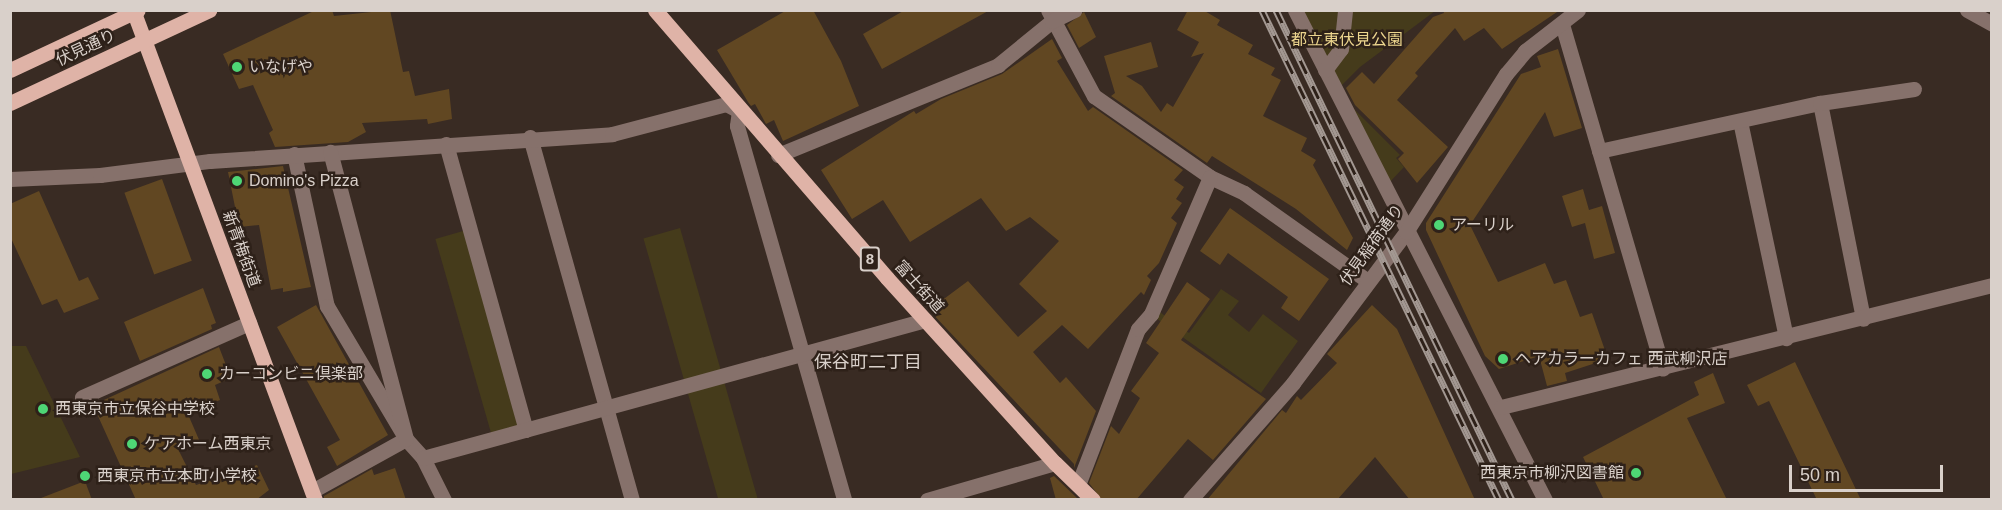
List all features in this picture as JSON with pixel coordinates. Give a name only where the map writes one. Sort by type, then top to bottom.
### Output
[{"type":"main road","name":"伏見通り","points":[[10,103],[209,10]]},
{"type":"main road","name":"富士街道","points":[[655,10],[739,111],[925,320],[1055,463],[1093,500]]},
{"type":"main road","name":"伏見通り","points":[[13,66],[135,11]]},
{"type":"main road","name":"新青梅街道","points":[[135,11],[314,495]]},
{"type":"street","points":[[778,155],[998,64],[1050,16],[1075,10]]},
{"type":"street","points":[[1295,10],[1406,232],[1422,253],[1501,407],[1545,500]]},
{"type":"street","points":[[1325,70],[1341,49],[1345,10]]},
{"type":"street","name":"伏見稲荷通り","points":[[1190,500],[1293,383],[1406,232],[1506,74],[1525,51],[1578,10]]},
{"type":"street","points":[[1967,10],[1992,24]]},
{"type":"street","points":[[1050,16],[1094,96],[1210,177],[1244,193],[1368,281]]},
{"type":"street","points":[[1562,24],[1663,369]]},
{"type":"street","points":[[1599,151],[1820,103],[1914,89]]},
{"type":"street","points":[[1820,103],[1863,319]]},
{"type":"street","points":[[10,179],[100,175],[190,162],[294,154],[530,137],[612,134],[726,104],[739,111],[736,126],[844,500]]},
{"type":"street","points":[[1740,121],[1786,338]]},
{"type":"street","points":[[530,137],[632,500]]},
{"type":"street","points":[[446,144],[526,430]]},
{"type":"street","points":[[330,152],[406,439]]},
{"type":"street","points":[[294,154],[327,306],[406,439],[423,458],[444,500]]},
{"type":"street","points":[[1078,485],[1138,329],[1151,314],[1210,177]]},
{"type":"street","points":[[1501,407],[1663,369],[1992,285]]},
{"type":"street","points":[[423,458],[925,320]]},
{"type":"street","points":[[82,397],[249,323]]},
{"type":"street","points":[[314,495],[406,439]]},
{"type":"street","points":[[927,500],[1055,463]]},
{"type":"green space","name":"都立東伏見公園","points":[[1300,11],[1435,11],[1360,67],[1339,88]]},
{"type":"green space","points":[[1340,95],[1400,155],[1396,158],[1404,167],[1388,184]]},
{"type":"green space","points":[[680,228],[758,499],[718,500],[643,238]]},
{"type":"green space","points":[[470,229],[528,430],[493,440],[435,239]]},
{"type":"green space","points":[[1221,289],[1239,301],[1228,315],[1249,332],[1263,314],[1298,341],[1261,393],[1153,316],[1157,310],[1189,333]]},
{"type":"green space","points":[[10,346],[26,346],[80,457],[11,474]]},
{"type":"building","points":[[316,10],[332,10],[334,16],[390,10],[403,72],[409,71],[415,96],[449,89],[452,119],[428,124],[427,119],[362,123],[366,132],[348,142],[275,147],[269,133],[273,130],[253,85],[239,89],[223,54]]},
{"type":"building","points":[[787,10],[813,10],[841,61],[859,106],[783,141],[774,120],[766,124],[755,104],[751,106],[748,102],[717,50]]},
{"type":"building","points":[[905,10],[990,10],[882,69],[863,34]]},
{"type":"building","points":[[1188,10],[1203,10],[1220,20],[1217,25],[1253,45],[1248,54],[1275,68],[1271,75],[1281,80],[1263,116],[1307,138],[1301,151],[1316,160],[1313,165],[1353,238],[1347,250],[1296,209],[1212,156],[1207,163],[1111,96],[1115,93],[1104,56],[1151,42],[1158,67],[1126,76],[1142,86],[1161,112],[1167,103],[1173,107],[1204,53],[1191,57],[1199,42],[1177,30]]},
{"type":"building","points":[[1443,10],[1560,10],[1502,49],[1484,28],[1464,41],[1455,28],[1415,73],[1418,76],[1397,100],[1448,147],[1417,183],[1398,159],[1404,153],[1355,105],[1346,88],[1362,72],[1374,84],[1433,17],[1444,13]]},
{"type":"building","points":[[1084,12],[1096,37],[1079,48],[1067,25]]},
{"type":"building","points":[[1052,39],[1062,58],[1057,61],[1088,111],[1093,107],[1183,170],[1174,180],[1184,187],[1176,199],[1182,203],[1171,218],[1177,223],[1159,263],[1147,276],[1151,280],[1144,295],[1141,292],[1088,349],[1062,325],[1033,352],[1060,383],[1066,377],[1096,411],[1074,468],[1074,464],[929,310],[968,281],[1018,337],[1047,311],[1019,284],[1059,241],[1030,217],[1006,231],[981,198],[910,242],[883,200],[852,219],[821,170],[914,111],[916,114],[941,99],[1002,74]]},
{"type":"building","points":[[1558,49],[1582,128],[1554,137],[1545,112],[1470,225],[1498,282],[1545,263],[1554,284],[1566,280],[1580,317],[1592,313],[1608,359],[1565,373],[1567,381],[1547,386],[1539,356],[1499,369],[1485,356],[1426,230],[1426,223],[1521,74],[1541,67],[1537,56]]},
{"type":"building","points":[[283,166],[311,287],[283,292],[283,288],[271,290],[259,225],[239,227],[228,172]]},
{"type":"building","points":[[162,179],[192,261],[154,274],[124,193]]},
{"type":"building","points":[[1583,189],[1589,210],[1602,206],[1615,253],[1594,259],[1585,223],[1572,227],[1562,196]]},
{"type":"building","points":[[39,191],[79,281],[88,277],[99,299],[64,313],[57,299],[42,305],[10,236],[10,204]]},
{"type":"building","points":[[1230,208],[1329,279],[1299,321],[1281,308],[1288,297],[1228,253],[1220,265],[1200,251]]},
{"type":"building","points":[[1187,282],[1210,299],[1181,340],[1266,399],[1213,460],[1188,439],[1136,500],[1102,500],[1089,483],[1111,426],[1119,434],[1140,398],[1131,391],[1159,353],[1146,343]]},
{"type":"building","points":[[203,288],[216,323],[211,325],[212,329],[140,361],[124,322]]},
{"type":"building","points":[[316,305],[388,435],[337,466],[327,447],[340,440],[277,327]]},
{"type":"building","points":[[1372,305],[1397,329],[1475,500],[1410,500],[1375,457],[1337,500],[1207,500],[1282,410],[1286,413],[1297,396],[1301,400],[1337,363],[1327,354]]},
{"type":"building","points":[[219,347],[231,378],[215,385],[220,400],[187,412],[200,442],[179,451],[196,485],[257,465],[269,490],[256,500],[136,500],[93,405]]},
{"type":"building","points":[[1795,362],[1861,500],[1817,500],[1769,401],[1758,406],[1747,385]]},
{"type":"building","points":[[1713,373],[1725,403],[1687,418],[1727,500],[1604,500],[1583,457],[1699,395],[1694,382]]},
{"type":"building","points":[[395,468],[406,500],[324,500],[324,496],[372,469],[374,475]]},
{"type":"building","points":[[1054,476],[1079,500],[1056,500],[1050,478]]},
{"type":"building","points":[[85,481],[92,500],[41,500],[41,498]]},
{"type":"railway","points":[[1262,10],[1499,500]]},
{"type":"railway","points":[[1276,10],[1512,500]]},
{"type":"place","name":"いなげや","points":[[237,67]]},
{"type":"place","name":"Domino's Pizza","points":[[237,181]]},
{"type":"place","name":"アーリル","points":[[1439,225]]},
{"type":"place","name":"ヘアカラーカフェ 西武柳沢店","points":[[1503,359]]},
{"type":"place","name":"カーコンビニ倶楽部","points":[[207,374]]},
{"type":"place","name":"西東京市立保谷中学校","points":[[43,409]]},
{"type":"place","name":"ケアホーム西東京","points":[[132,444]]},
{"type":"place","name":"西東京市柳沢図書館","points":[[1636,473]]},
{"type":"place","name":"西東京市立本町小学校","points":[[85,476]]},
{"type":"district","name":"保谷町二丁目","points":[[868,362]]}]
